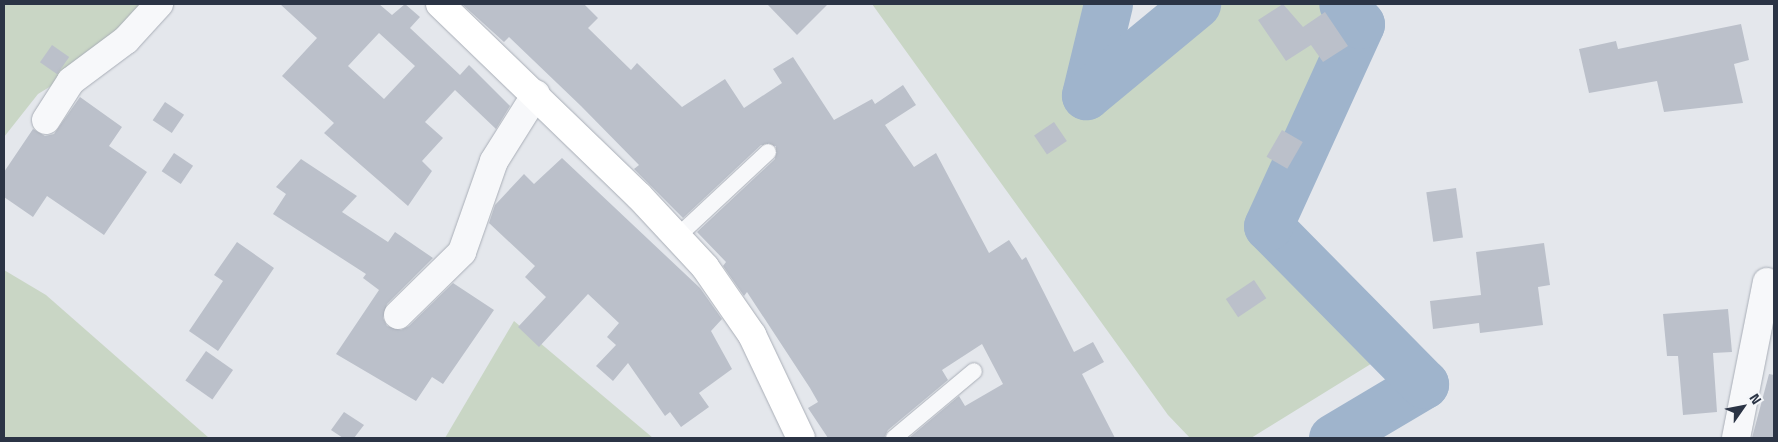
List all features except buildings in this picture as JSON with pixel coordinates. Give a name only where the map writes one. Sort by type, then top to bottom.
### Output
[{"type":"street","points":[[46,120],[71,80],[126,40],[159,4]]},
{"type":"street","points":[[440,4],[536,94],[678,236],[705,267],[752,335],[800,438]]},
{"type":"street","points":[[398,315],[462,252],[494,161],[536,94]]},
{"type":"street","points":[[1736,438],[1767,282]]},
{"type":"lane","points":[[678,236],[768,152]]},
{"type":"lane","points":[[894,438],[974,371]]},
{"type":"green space","points":[[4,4],[148,4],[126,40],[38,94],[4,137]]},
{"type":"green space","points":[[872,4],[1126,4],[1111,56],[1174,4],[1360,4],[1379,28],[1283,224],[1408,341],[1251,438],[1190,438],[1168,415]]},
{"type":"green space","points":[[4,270],[46,295],[209,438],[4,438]]},
{"type":"green space","points":[[514,321],[653,438],[445,438]]},
{"type":"waterway","points":[[1108,4],[1086,95],[1196,4]]},
{"type":"waterway","points":[[1333,438],[1424,384],[1268,226],[1360,24],[1343,4]]}]
